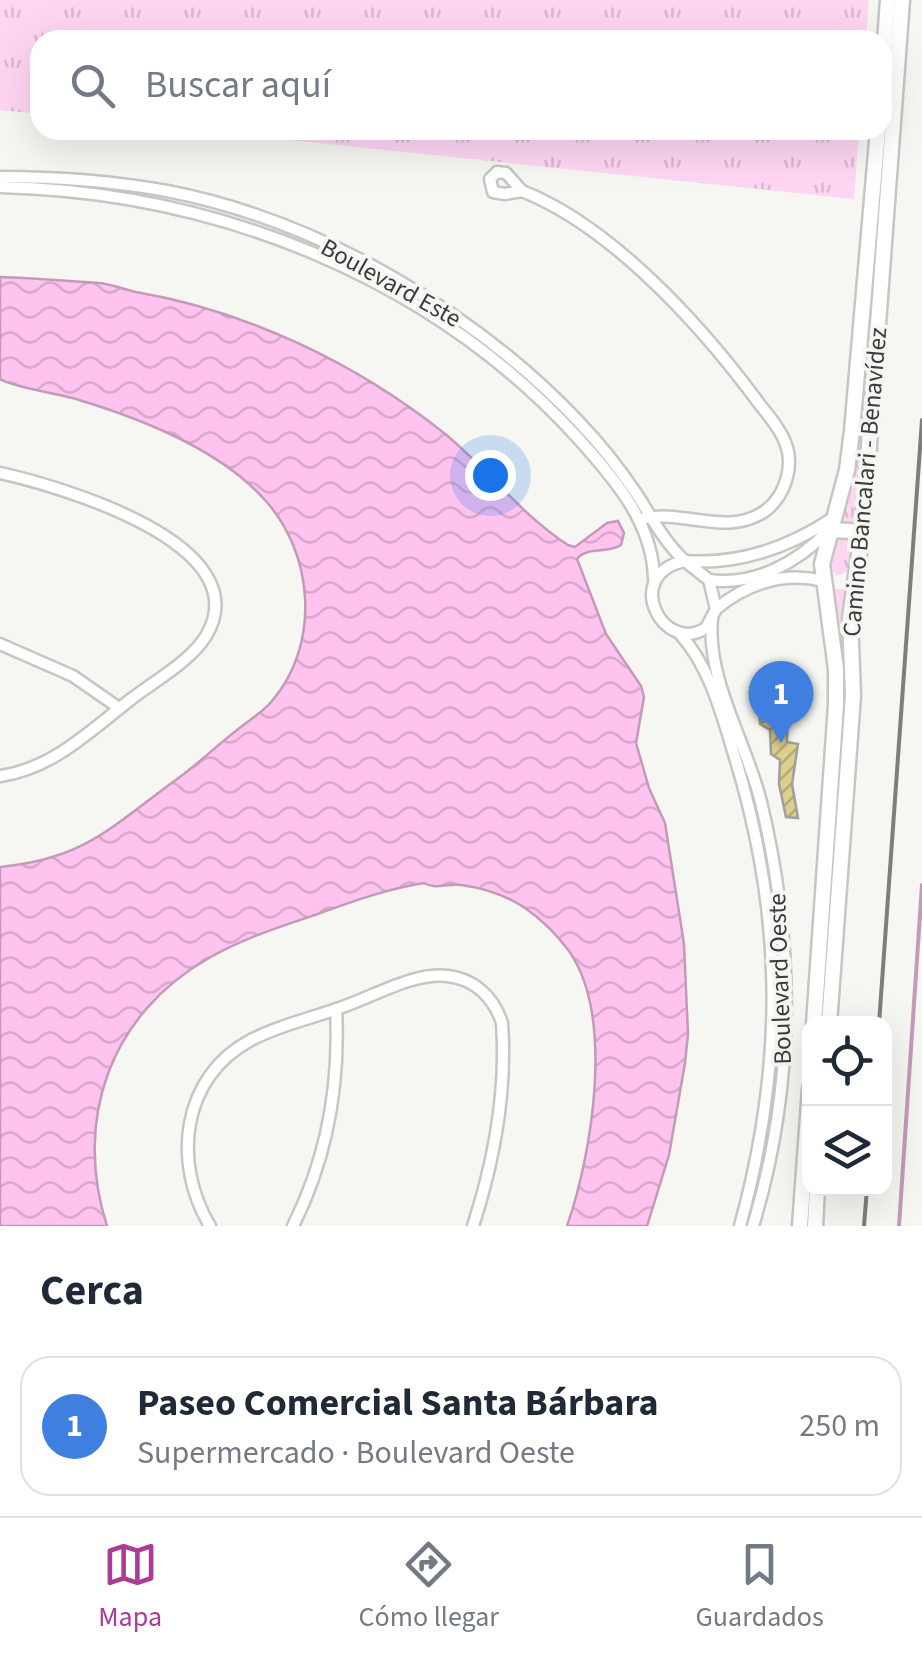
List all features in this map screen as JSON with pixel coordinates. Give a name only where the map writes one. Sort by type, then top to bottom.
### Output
[{"type":"main road","points":[[886,30],[888,0]]},
{"type":"main road","name":"Camino Bancalari - Benavídez","points":[[892,129],[902,0]]},
{"type":"main road","name":"Camino Bancalari - Benavídez","points":[[815,1016],[836,705],[836,669],[822,564],[847,470],[877,140]]},
{"type":"main road","name":"Camino Bancalari - Benavídez","points":[[830,1016],[853,695],[850,618],[858,574],[891,140]]},
{"type":"main road","points":[[831,524],[851,531],[860,542]]},
{"type":"main road","points":[[823,581],[838,584],[858,574]]},
{"type":"main road","points":[[800,1226],[809,1106]]},
{"type":"main road","points":[[817,1196],[817,1226]]},
{"type":"street","name":"Boulevard Este","points":[[0,177],[81,186],[283,226],[403,284],[474,328],[537,388],[685,561]]},
{"type":"street","name":"Boulevard Este","points":[[0,187],[81,186]]},
{"type":"street","points":[[522,191],[578,222],[650,282],[708,342],[785,440],[789,467],[785,484],[777,499],[755,517],[729,523],[671,515],[645,518]]},
{"type":"street","name":"Boulevard Este","points":[[246,220],[397,296],[537,388]]},
{"type":"street","points":[[397,296],[403,284]]},
{"type":"street","points":[[0,473],[115,511],[194,556],[210,579],[214,607],[207,635],[186,657],[46,763],[0,776]]},
{"type":"street","name":"Boulevard Este","points":[[645,518],[654,580]]},
{"type":"street","points":[[823,581],[798,576],[744,589],[699,632],[680,634],[656,612],[652,592],[654,580],[669,565],[752,556],[831,524]]},
{"type":"street","points":[[685,561],[709,580],[734,582],[771,571],[808,550],[831,524]]},
{"type":"street","points":[[709,580],[714,614]]},
{"type":"street","name":"Boulevard Oeste","points":[[714,614],[712,655],[752,767],[780,981],[784,1082],[753,1226]]},
{"type":"street","name":"Boulevard Oeste","points":[[680,634],[698,657],[759,822]]},
{"type":"street","points":[[0,644],[73,676],[119,708]]},
{"type":"street","points":[[698,657],[712,655]]},
{"type":"street","points":[[210,1226],[197,1205],[186,1160],[186,1136],[192,1113],[209,1077],[233,1051],[272,1030],[438,976],[472,983],[492,1001],[502,1023],[501,1098],[490,1164],[472,1226]]},
{"type":"street","name":"Boulevard Oeste","points":[[740,1226],[770,1086],[780,981]]},
{"type":"street","points":[[293,1226],[314,1175],[333,1105],[336,1009]]},
{"type":"street","points":[[758,1156],[770,1158]]},
{"type":"green space","points":[[0,0],[869,0],[867,30],[30,30],[30,113],[0,110]]},
{"type":"green space","points":[[897,0],[892,64],[892,30]]},
{"type":"green space","points":[[289,140],[858,140],[854,199]]},
{"type":"green space","points":[[883,140],[886,140],[853,525],[841,520],[859,445]]},
{"type":"green space","points":[[842,537],[853,547],[849,570],[837,576],[829,567],[832,545]]},
{"type":"green space","points":[[831,589],[848,589],[847,704],[825,1016],[822,1016],[842,704]]},
{"type":"water","points":[[0,277],[108,284],[219,312],[259,327],[337,363],[410,408],[444,433],[568,545],[575,547],[607,523],[618,521],[624,533],[621,545],[577,559],[606,634],[641,686],[644,697],[636,743],[649,788],[665,823],[684,944],[688,1034],[669,1155],[647,1226],[567,1226],[584,1162],[595,1086],[592,1012],[583,979],[569,951],[543,922],[510,900],[469,886],[424,883],[369,896],[261,934],[209,958],[175,981],[124,1039],[108,1073],[98,1109],[98,1186],[107,1226],[0,1226],[0,867],[53,857],[94,839],[264,709],[288,678],[298,653],[305,599],[293,545],[281,521],[246,481],[225,465],[128,416],[0,379]]},
{"type":"building","points":[[778,669],[796,670],[797,688],[788,689],[787,742],[798,744],[792,784],[798,818],[786,817],[779,784],[780,760],[771,754],[770,730],[760,724],[759,706],[755,704],[761,678],[765,673],[777,674]]},
{"type":"waterway","points":[[899,1226],[922,885]]},
{"type":"railway","points":[[880,1016],[922,420]]},
{"type":"railway","points":[[864,1226],[866,1196]]},
{"type":"place","name":"Paseo Comercial Santa Bárbara","points":[[781,743]]}]
